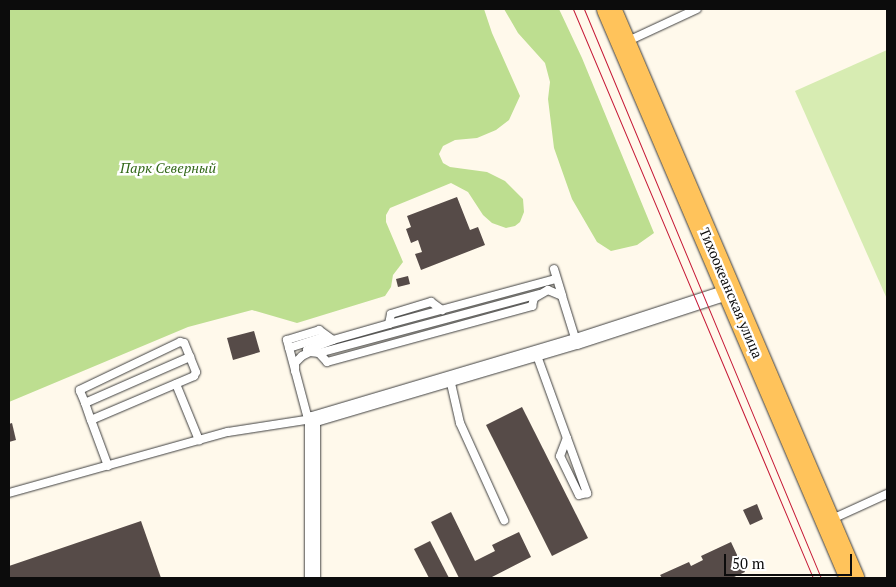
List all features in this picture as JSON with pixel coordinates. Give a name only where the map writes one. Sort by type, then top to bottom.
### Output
[{"type":"main road","name":"Тихоокеанская улица","points":[[608,9],[625,43],[852,578]]},
{"type":"street","points":[[312,578],[310,419],[576,341],[730,291]]},
{"type":"lane","points":[[625,43],[697,9]]},
{"type":"lane","points":[[554,269],[576,341]]},
{"type":"lane","points":[[9,493],[228,432],[310,419],[290,352],[329,338],[389,324],[520,288],[558,282]]},
{"type":"lane","points":[[295,371],[295,362],[310,352],[319,353],[327,362],[532,306],[534,298],[548,290],[562,296]]},
{"type":"lane","points":[[91,420],[196,374],[184,343],[180,342],[81,389],[85,403],[91,420],[108,466]]},
{"type":"lane","points":[[536,353],[567,438],[577,466],[587,493],[579,495],[560,456],[567,438]]},
{"type":"lane","points":[[85,403],[190,357]]},
{"type":"lane","points":[[450,379],[460,423],[504,520]]},
{"type":"lane","points":[[176,384],[199,440]]},
{"type":"lane","points":[[828,520],[887,494]]},
{"type":"green space","name":"Парк Северный","points":[[9,9],[484,9],[492,33],[520,96],[509,120],[496,130],[477,138],[455,140],[443,146],[439,154],[443,163],[450,167],[487,172],[505,181],[523,199],[524,212],[520,222],[515,226],[506,228],[492,223],[483,215],[468,192],[451,183],[390,208],[386,215],[386,222],[403,262],[393,275],[391,287],[385,296],[297,323],[252,310],[188,327],[9,402]]},
{"type":"green space","points":[[504,9],[559,9],[582,58],[654,233],[637,245],[611,251],[597,242],[572,199],[554,148],[548,99],[550,82],[545,63],[518,33]]},
{"type":"green space","points":[[887,50],[887,299],[795,91]]},
{"type":"building","points":[[457,197],[470,230],[478,227],[485,245],[421,270],[415,254],[422,252],[418,240],[411,243],[406,229],[411,227],[407,216]]},
{"type":"building","points":[[408,276],[410,284],[398,287],[396,279]]},
{"type":"building","points":[[254,331],[260,352],[233,360],[227,338]]},
{"type":"building","points":[[522,407],[588,538],[552,556],[486,425]]},
{"type":"building","points":[[12,423],[16,440],[9,442],[9,424]]},
{"type":"building","points":[[757,504],[763,519],[750,525],[743,510]]},
{"type":"building","points":[[451,512],[475,561],[495,551],[492,545],[519,532],[531,557],[490,578],[459,578],[431,522]]},
{"type":"building","points":[[141,521],[161,578],[9,578],[9,566]]},
{"type":"building","points":[[430,541],[449,578],[429,578],[414,549]]},
{"type":"building","points":[[731,542],[745,572],[732,578],[662,578],[660,575],[689,562],[691,566],[703,560],[701,556]]},
{"type":"tram line","points":[[573,9],[813,578]]},
{"type":"tram line","points":[[584,9],[821,578]]}]
